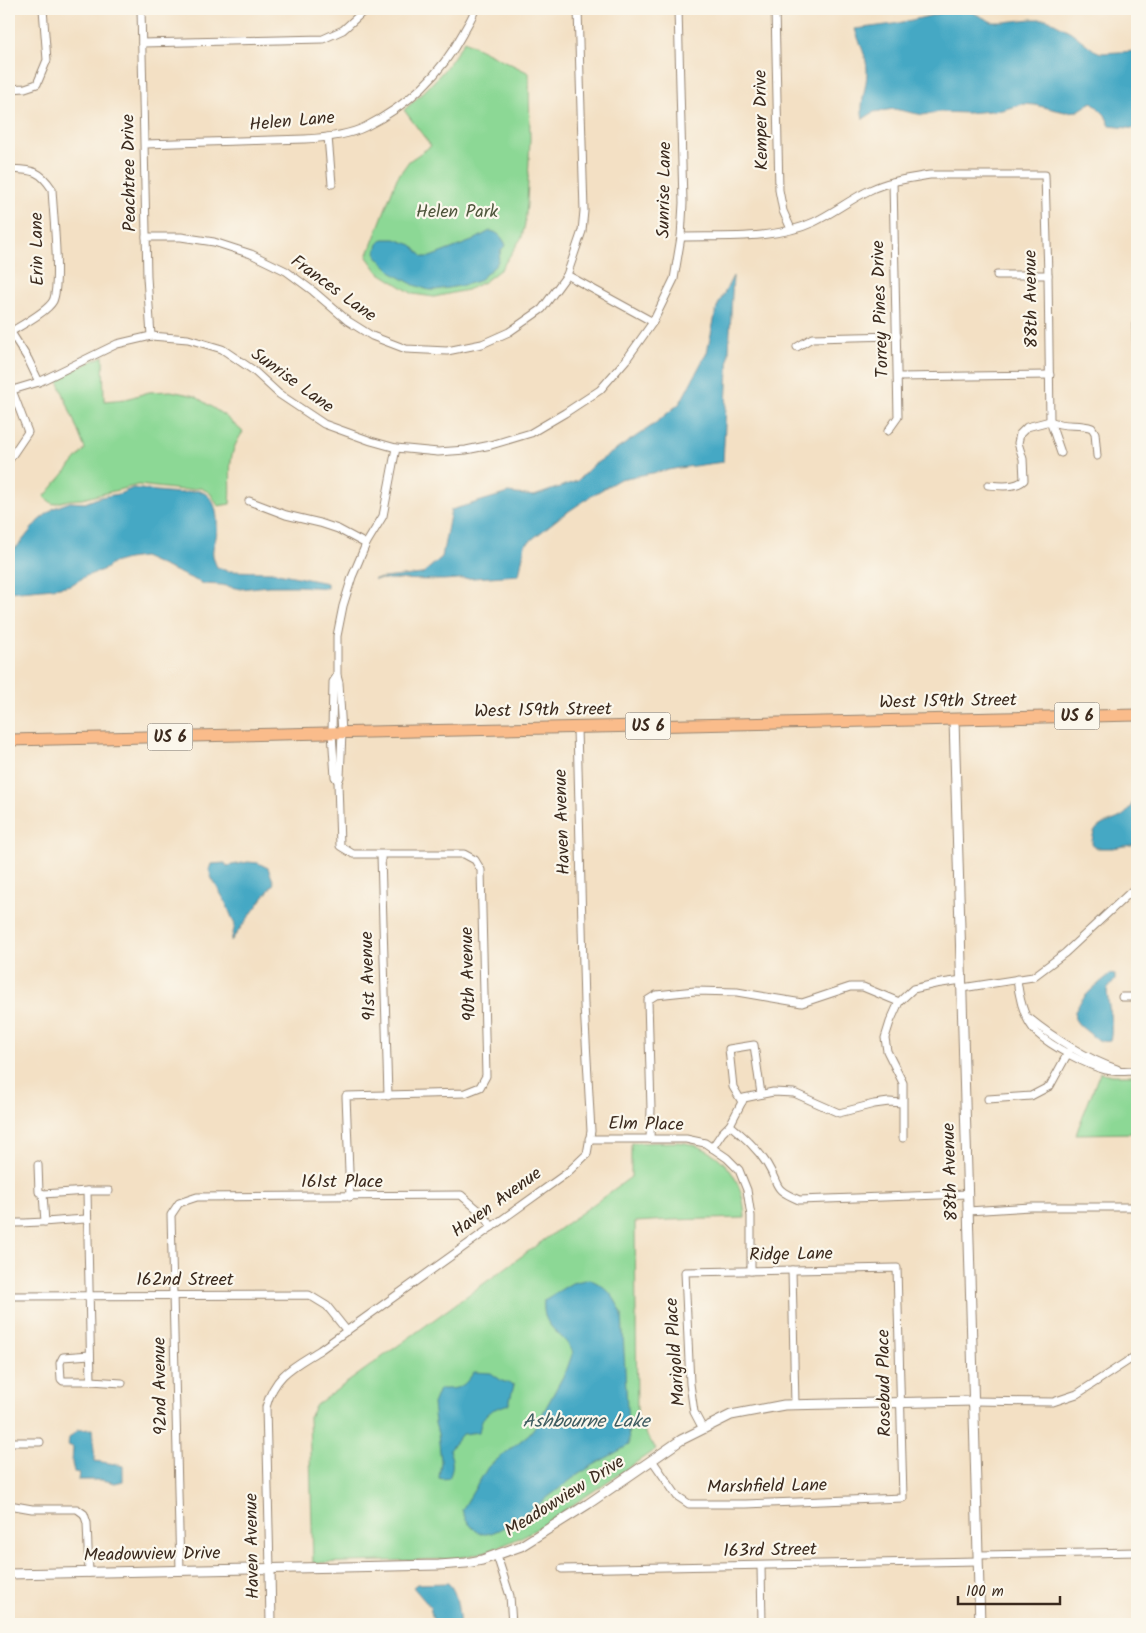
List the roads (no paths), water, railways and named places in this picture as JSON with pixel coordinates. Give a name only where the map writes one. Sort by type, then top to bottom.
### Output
[{"type":"main road","name":"West 159th Street","points":[[9,740],[1137,715]]},
{"type":"street","points":[[9,88],[25,88],[37,84],[47,60],[44,9]]},
{"type":"street","name":"Peachtree Drive","points":[[141,9],[150,336]]},
{"type":"street","points":[[142,43],[323,39],[343,30],[366,9]]},
{"type":"street","name":"Helen Lane","points":[[145,144],[328,137],[364,128],[395,109],[430,80],[448,60],[475,9]]},
{"type":"street","name":"Frances Lane","points":[[146,237],[181,237],[214,242],[251,254],[286,270],[314,291],[348,321],[372,336],[406,349],[447,351],[482,344],[508,332],[542,309],[567,276],[582,231],[584,211],[578,9]]},
{"type":"street","name":"Sunrise Lane","points":[[10,391],[39,382],[117,344],[150,336],[188,339],[222,350],[253,370],[279,394],[324,424],[396,448],[438,452],[491,446],[530,433],[565,413],[600,390],[626,360],[653,322],[674,279],[681,237],[683,203],[678,9]]},
{"type":"street","name":"Kemper Drive","points":[[775,9],[779,190],[783,211],[792,229]]},
{"type":"street","points":[[328,137],[332,184]]},
{"type":"street","name":"Erin Lane","points":[[9,169],[28,170],[44,176],[52,189],[57,284],[52,302],[36,317],[10,331]]},
{"type":"street","name":"88th Avenue","points":[[892,182],[930,175],[1045,175],[1050,421]]},
{"type":"street","points":[[681,237],[762,235],[792,229],[813,223],[872,189],[892,182]]},
{"type":"street","name":"Torrey Pines Drive","points":[[888,431],[898,417],[892,182]]},
{"type":"street","points":[[998,275],[1048,275]]},
{"type":"street","points":[[567,276],[653,322]]},
{"type":"street","points":[[1137,324],[1137,371]]},
{"type":"street","points":[[10,331],[28,359],[39,382]]},
{"type":"street","points":[[797,347],[812,338],[897,336]]},
{"type":"street","points":[[898,377],[1050,376]]},
{"type":"street","points":[[9,460],[28,432],[10,391]]},
{"type":"street","points":[[1050,421],[1062,453]]},
{"type":"street","points":[[988,485],[1009,485],[1021,483],[1024,480],[1023,459],[1018,443],[1020,434],[1027,427],[1050,421],[1058,425],[1086,425],[1092,428],[1095,433],[1097,456]]},
{"type":"street","points":[[381,855],[353,854],[340,846],[338,782],[340,777],[337,733],[339,683],[337,676],[336,636],[352,577],[366,544],[382,516],[396,448]]},
{"type":"street","points":[[249,501],[286,515],[329,526],[366,544]]},
{"type":"street","name":"88th Avenue","points":[[954,719],[980,1624]]},
{"type":"street","name":"Haven Avenue","points":[[271,1624],[266,1407],[274,1385],[280,1377],[567,1173],[587,1154],[591,1131],[584,1005],[577,728]]},
{"type":"street","name":"90th Avenue","points":[[381,855],[464,854],[475,860],[481,870],[486,1076],[480,1087],[465,1093],[388,1096]]},
{"type":"street","name":"91st Avenue","points":[[381,855],[388,1096]]},
{"type":"street","points":[[903,1138],[903,1083],[887,1051],[885,1038],[899,1002],[913,990],[935,984],[962,984],[1033,976],[1065,953],[1137,886]]},
{"type":"street","points":[[1017,979],[1018,992],[1036,1033],[1046,1040],[1069,1049],[1095,1067],[1108,1071],[1137,1071]]},
{"type":"street","points":[[650,1139],[648,1000],[656,995],[695,991],[737,992],[802,1003],[850,987],[863,987],[899,1002]]},
{"type":"street","points":[[1122,997],[1137,997]]},
{"type":"street","points":[[742,1102],[733,1087],[729,1049],[754,1045],[761,1094]]},
{"type":"street","points":[[988,1099],[1032,1096],[1050,1086],[1069,1049]]},
{"type":"street","points":[[712,1148],[730,1125],[744,1098],[772,1092],[794,1093],[839,1113],[874,1104],[902,1103]]},
{"type":"street","points":[[350,1197],[346,1096],[388,1096]]},
{"type":"street","points":[[730,1125],[751,1143],[768,1165],[775,1184],[782,1193],[799,1200],[968,1194]]},
{"type":"street","name":"Elm Place","points":[[589,1139],[686,1139],[705,1143],[727,1158],[738,1170],[747,1190],[751,1216],[751,1271]]},
{"type":"street","points":[[38,1165],[45,1222]]},
{"type":"street","points":[[87,1191],[90,1381]]},
{"type":"street","points":[[43,1194],[109,1191]]},
{"type":"street","name":"161st Place","points":[[180,1203],[196,1197],[461,1195],[483,1214],[492,1227]]},
{"type":"street","name":"92nd Avenue","points":[[180,1203],[172,1215],[180,1570]]},
{"type":"street","points":[[968,1211],[1031,1207],[1137,1207]]},
{"type":"street","points":[[17,1223],[87,1219]]},
{"type":"street","name":"Ridge Lane","points":[[685,1272],[897,1268]]},
{"type":"street","name":"Rosebud Place","points":[[897,1268],[903,1498]]},
{"type":"street","points":[[792,1270],[795,1405]]},
{"type":"street","name":"Marigold Place","points":[[685,1272],[690,1384],[694,1412],[703,1429]]},
{"type":"street","name":"162nd Street","points":[[9,1296],[309,1295],[327,1306],[347,1331]]},
{"type":"street","points":[[90,1355],[63,1357],[60,1363],[61,1379],[63,1381],[122,1384]]},
{"type":"street","points":[[974,1401],[1052,1402],[1077,1394],[1137,1355]]},
{"type":"street","name":"Meadowview Drive","points":[[9,1574],[455,1564],[482,1560],[521,1546],[588,1504],[681,1440],[731,1415],[784,1405],[974,1401]]},
{"type":"street","points":[[9,1442],[40,1442]]},
{"type":"street","name":"Marshfield Lane","points":[[652,1460],[677,1496],[689,1504],[746,1504],[903,1498]]},
{"type":"street","points":[[9,1505],[32,1509],[72,1508],[81,1512],[86,1518],[87,1523],[89,1572]]},
{"type":"street","name":"163rd Street","points":[[562,1570],[761,1566],[1137,1552]]},
{"type":"street","points":[[497,1556],[510,1596],[512,1624]]},
{"type":"street","points":[[761,1566],[762,1624]]},
{"type":"water","points":[[953,9],[966,9],[992,22],[1047,19],[1071,32],[1094,50],[1101,53],[1137,51],[1137,129],[1110,126],[1105,115],[1092,102],[1078,111],[1065,112],[1023,104],[1002,110],[967,113],[939,112],[923,115],[894,109],[874,112],[863,119],[862,108],[867,65],[855,29],[894,24]]},
{"type":"water","points":[[490,231],[500,235],[506,245],[501,250],[496,265],[478,281],[460,286],[429,290],[414,285],[394,274],[377,257],[378,244],[383,239],[395,239],[412,245],[423,257],[430,257],[472,241]]},
{"type":"water","points":[[733,276],[723,462],[620,479],[560,517],[525,545],[519,575],[443,580],[374,579],[422,574],[442,557],[451,510],[508,493],[534,496],[577,481],[592,466],[653,425],[680,403],[707,352],[717,307]]},
{"type":"water","points":[[133,488],[179,493],[199,491],[205,493],[215,507],[217,519],[213,556],[217,567],[227,571],[273,572],[327,583],[327,588],[269,586],[240,589],[204,584],[143,557],[113,563],[105,569],[86,576],[71,585],[9,592],[9,551],[17,547],[38,521],[54,508],[70,502],[85,503],[100,497],[119,494]]},
{"type":"water","points":[[1137,791],[1137,844],[1113,848],[1095,848],[1092,844],[1096,830],[1127,812],[1132,805]]},
{"type":"water","points":[[248,862],[258,863],[268,868],[274,883],[231,941],[235,925],[209,870],[211,864],[225,863],[227,866]]},
{"type":"water","points":[[1110,974],[1115,975],[1115,980],[1107,990],[1111,1036],[1110,1041],[1104,1041],[1094,1037],[1079,1025],[1075,1019],[1075,1013],[1077,1007],[1087,994]]},
{"type":"water","name":"Ashbourne Lake","points":[[589,1279],[601,1285],[610,1293],[622,1314],[629,1445],[579,1474],[505,1527],[485,1534],[481,1533],[470,1525],[462,1510],[488,1467],[529,1434],[537,1424],[567,1369],[573,1352],[549,1323],[544,1310],[544,1300],[572,1283]]},
{"type":"water","points":[[474,1372],[491,1373],[502,1381],[514,1385],[509,1404],[489,1412],[483,1420],[479,1432],[462,1434],[449,1450],[452,1471],[449,1478],[439,1478],[441,1461],[433,1404],[439,1389],[460,1387]]},
{"type":"water","points":[[92,1429],[95,1461],[123,1466],[123,1481],[115,1483],[103,1480],[78,1480],[79,1473],[74,1472],[72,1463],[73,1447],[68,1445],[69,1438],[77,1430]]},
{"type":"water","points":[[448,1583],[456,1596],[460,1624],[434,1624],[430,1607],[413,1587],[417,1584]]},
{"type":"park label","name":"Helen Park","points":[[457,212]]}]
